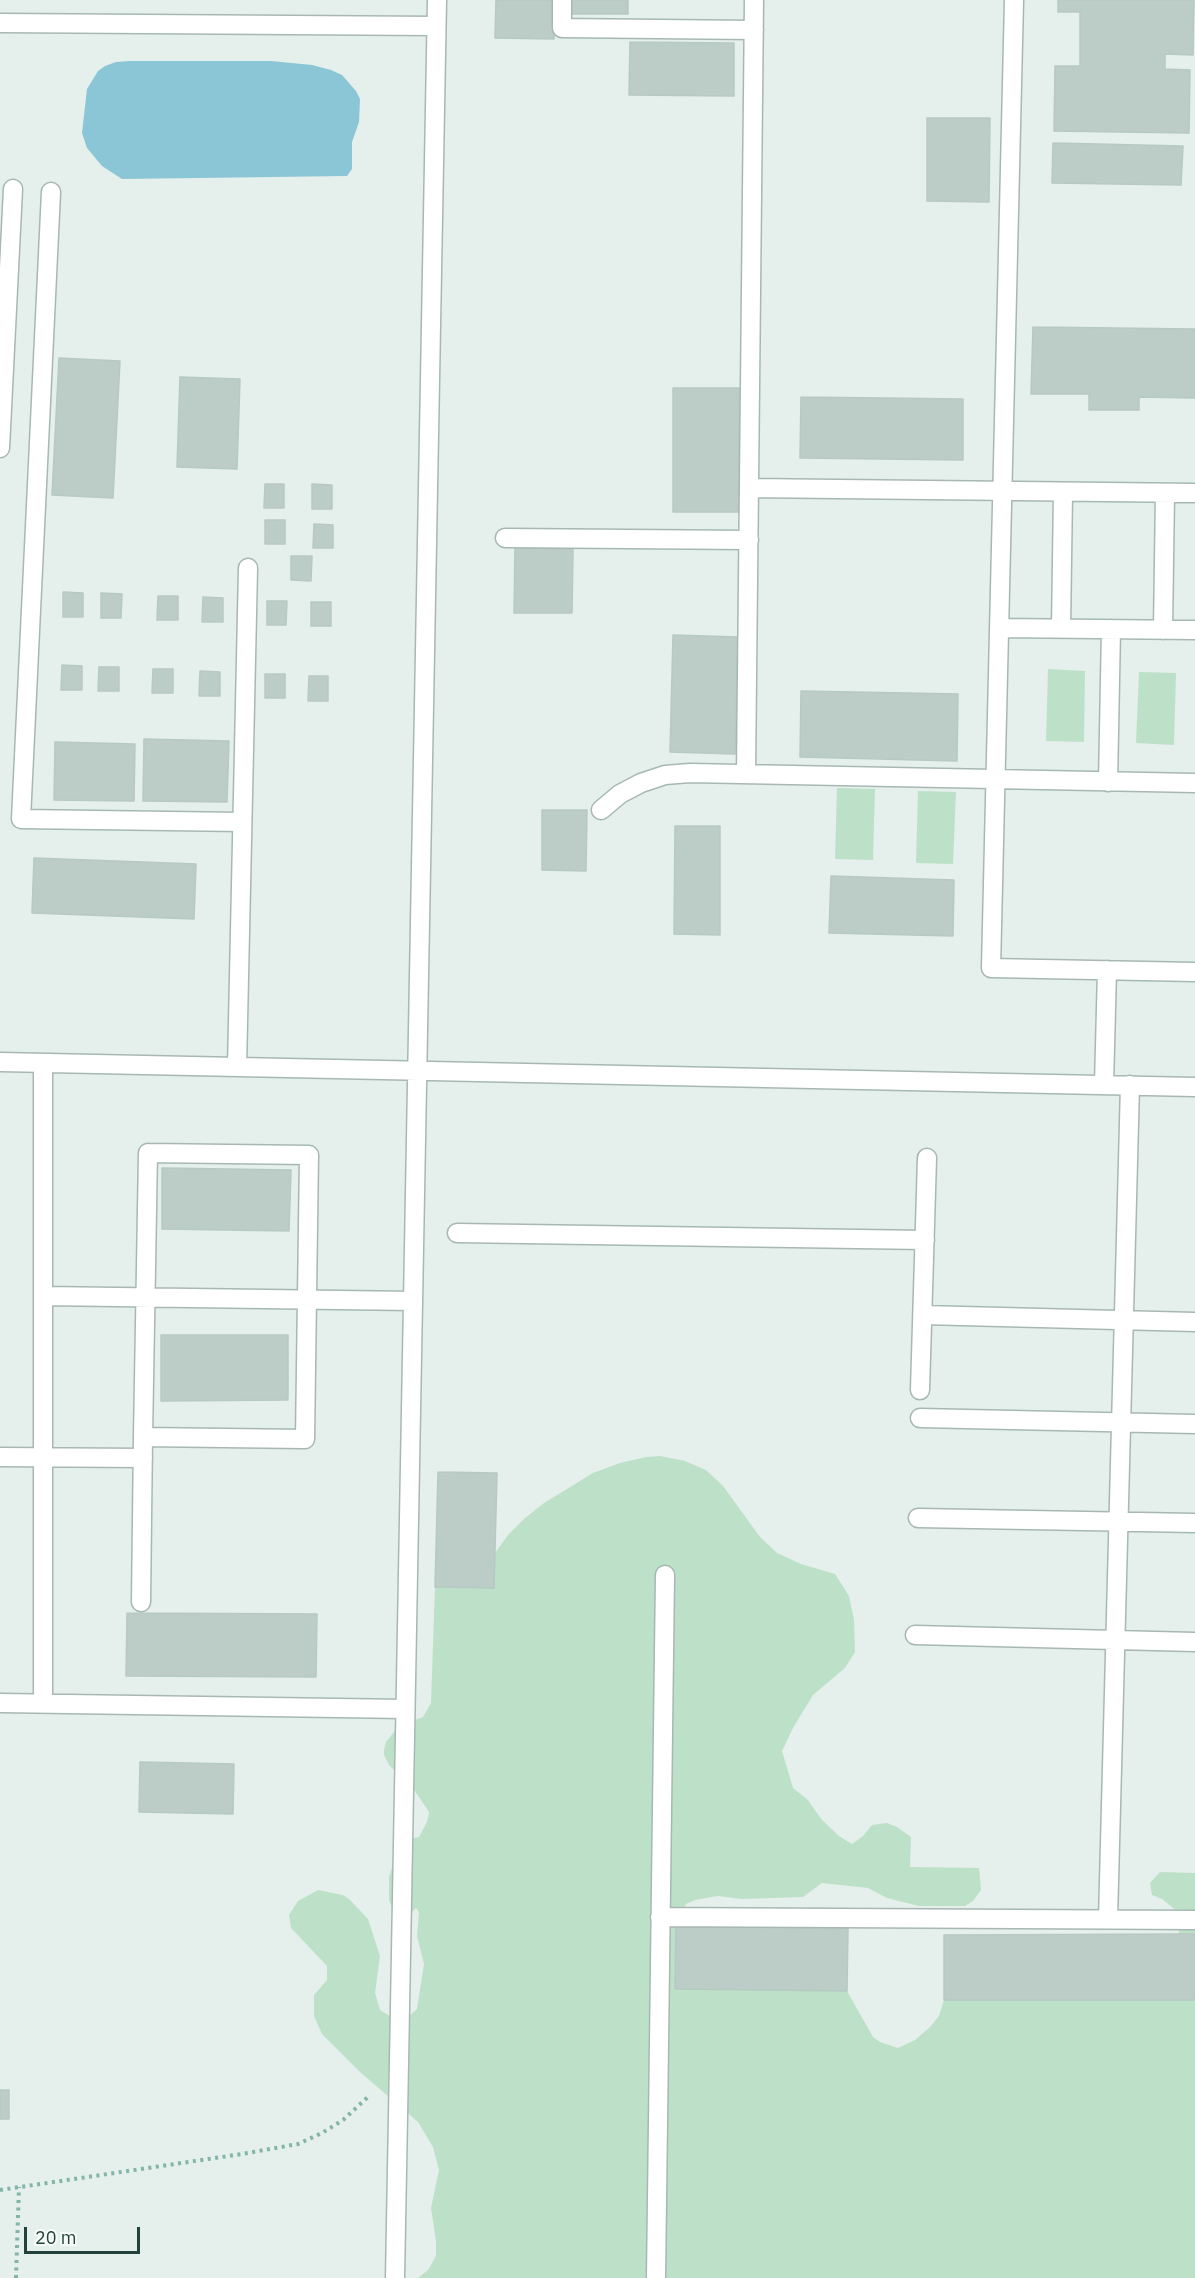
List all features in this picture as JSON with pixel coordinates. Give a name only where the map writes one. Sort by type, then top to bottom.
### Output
[{"type":"lane","points":[[395,2278],[436,0]]},
{"type":"lane","points":[[562,0],[562,28],[754,30]]},
{"type":"lane","points":[[746,774],[754,0]]},
{"type":"lane","points":[[1014,0],[991,968],[1195,972]]},
{"type":"lane","points":[[0,23],[436,26]]},
{"type":"lane","points":[[0,447],[13,189]]},
{"type":"lane","points":[[51,192],[21,819],[243,822]]},
{"type":"lane","points":[[749,488],[1195,494]]},
{"type":"lane","points":[[1061,628],[1063,493]]},
{"type":"lane","points":[[1163,630],[1166,493]]},
{"type":"lane","points":[[506,538],[749,540]]},
{"type":"lane","points":[[237,1067],[248,568]]},
{"type":"lane","points":[[1000,628],[1195,630]]},
{"type":"lane","points":[[1108,782],[1111,630]]},
{"type":"lane","points":[[601,810],[620,794],[641,783],[665,776],[690,773],[996,781],[1195,783]]},
{"type":"lane","points":[[1104,1085],[1107,970]]},
{"type":"lane","points":[[0,1062],[1195,1087]]},
{"type":"lane","points":[[43,1064],[43,1703]]},
{"type":"lane","points":[[1108,1919],[1130,1085]]},
{"type":"lane","points":[[141,1602],[143,1437],[148,1154],[309,1155],[305,1439],[143,1437]]},
{"type":"lane","points":[[920,1390],[927,1158]]},
{"type":"lane","points":[[457,1233],[925,1240]]},
{"type":"lane","points":[[43,1296],[413,1301]]},
{"type":"lane","points":[[923,1316],[1195,1322]]},
{"type":"lane","points":[[920,1418],[1195,1424]]},
{"type":"lane","points":[[0,1457],[143,1458]]},
{"type":"lane","points":[[918,1518],[1195,1523]]},
{"type":"lane","points":[[656,2278],[665,1575]]},
{"type":"lane","points":[[915,1635],[1195,1641]]},
{"type":"lane","points":[[0,1702],[405,1709]]},
{"type":"lane","points":[[660,1917],[1195,1920]]},
{"type":"path","points":[[0,2190],[298,2144],[344,2120],[373,2091]]},
{"type":"path","points":[[16,2278],[19,2187]]},
{"type":"green space","points":[[1048,669],[1085,671],[1084,742],[1046,741]]},
{"type":"green space","points":[[1139,672],[1176,673],[1174,745],[1136,743]]},
{"type":"green space","points":[[837,788],[875,789],[873,860],[835,859]]},
{"type":"green space","points":[[918,791],[956,792],[953,864],[916,863]]},
{"type":"green space","points":[[660,1456],[685,1461],[706,1470],[723,1486],[760,1537],[777,1553],[801,1564],[835,1574],[849,1596],[854,1620],[855,1652],[845,1668],[813,1695],[782,1751],[793,1788],[807,1799],[822,1820],[839,1836],[852,1844],[872,1825],[887,1823],[911,1837],[910,1867],[979,1868],[981,1890],[973,1901],[965,1906],[919,1906],[887,1898],[868,1888],[822,1883],[803,1897],[741,1899],[718,1896],[695,1900],[686,1904],[676,1924],[675,1988],[847,1991],[873,2037],[898,2048],[915,2040],[930,2027],[939,2016],[944,2000],[1195,2000],[1195,2278],[418,2278],[428,2270],[436,2256],[431,2208],[439,2170],[433,2147],[418,2122],[360,2072],[322,2034],[314,2016],[314,1995],[327,1980],[327,1966],[291,1928],[289,1915],[298,1901],[318,1890],[343,1895],[350,1900],[368,1919],[380,1956],[375,1993],[380,2010],[393,2018],[407,2018],[417,2009],[424,1964],[417,1936],[419,1912],[416,1908],[409,1915],[396,1915],[389,1900],[389,1877],[398,1848],[408,1839],[419,1837],[427,1822],[429,1812],[415,1791],[389,1765],[384,1750],[386,1742],[399,1726],[423,1717],[431,1703],[435,1587],[494,1588],[495,1553],[508,1535],[525,1518],[544,1503],[593,1473],[620,1463]]},
{"type":"green space","points":[[1160,1872],[1195,1873],[1195,1934],[1179,1934],[1177,1911],[1162,1899],[1152,1895],[1150,1883]]},
{"type":"water","points":[[130,61],[271,61],[312,65],[331,70],[342,75],[356,91],[360,99],[359,122],[352,142],[352,169],[347,176],[122,179],[102,166],[87,148],[82,133],[87,89],[98,71],[105,66]]},
{"type":"building","points":[[496,0],[555,0],[554,39],[495,38]]},
{"type":"building","points":[[570,0],[628,0],[628,14],[570,14]]},
{"type":"building","points":[[1058,0],[1194,0],[1193,55],[1165,54],[1165,69],[1190,70],[1189,133],[1054,131],[1055,66],[1080,66],[1080,12],[1058,12]]},
{"type":"building","points":[[630,42],[734,43],[734,96],[629,95]]},
{"type":"building","points":[[927,118],[990,118],[989,202],[927,201]]},
{"type":"building","points":[[1053,143],[1183,146],[1181,185],[1052,183]]},
{"type":"building","points":[[1033,327],[1195,329],[1195,398],[1139,397],[1139,410],[1089,410],[1089,394],[1031,394]]},
{"type":"building","points":[[59,358],[120,361],[113,498],[52,495]]},
{"type":"building","points":[[180,377],[240,379],[237,469],[177,467]]},
{"type":"building","points":[[673,388],[739,388],[739,512],[673,512]]},
{"type":"building","points":[[801,397],[963,399],[963,460],[800,458]]},
{"type":"building","points":[[265,484],[284,484],[284,508],[264,508]]},
{"type":"building","points":[[312,484],[332,485],[332,509],[312,509]]},
{"type":"building","points":[[265,520],[285,520],[285,544],[265,544]]},
{"type":"building","points":[[314,524],[333,525],[333,548],[313,548]]},
{"type":"building","points":[[515,548],[573,549],[572,613],[514,613]]},
{"type":"building","points":[[291,556],[312,556],[311,581],[291,580]]},
{"type":"building","points":[[63,592],[83,593],[83,617],[63,617]]},
{"type":"building","points":[[101,593],[122,594],[121,618],[101,618]]},
{"type":"building","points":[[158,596],[178,596],[178,620],[157,620]]},
{"type":"building","points":[[203,597],[223,598],[223,622],[202,622]]},
{"type":"building","points":[[267,601],[287,601],[286,625],[267,625]]},
{"type":"building","points":[[311,602],[331,602],[331,626],[311,626]]},
{"type":"building","points":[[673,635],[738,637],[735,754],[670,752]]},
{"type":"building","points":[[62,665],[82,666],[82,690],[61,690]]},
{"type":"building","points":[[99,667],[119,667],[119,691],[98,691]]},
{"type":"building","points":[[153,669],[173,669],[173,693],[152,693]]},
{"type":"building","points":[[200,671],[220,672],[220,696],[199,696]]},
{"type":"building","points":[[265,674],[285,674],[285,698],[265,698]]},
{"type":"building","points":[[309,676],[328,676],[328,701],[308,701]]},
{"type":"building","points":[[801,691],[958,694],[957,761],[800,757]]},
{"type":"building","points":[[144,739],[229,741],[227,802],[143,801]]},
{"type":"building","points":[[55,742],[135,744],[134,801],[54,800]]},
{"type":"building","points":[[542,810],[587,810],[586,871],[542,870]]},
{"type":"building","points":[[675,826],[720,826],[720,935],[674,934]]},
{"type":"building","points":[[34,858],[196,864],[194,919],[32,913]]},
{"type":"building","points":[[831,876],[954,880],[953,936],[829,933]]},
{"type":"building","points":[[162,1168],[291,1170],[289,1231],[162,1229]]},
{"type":"building","points":[[161,1335],[288,1335],[288,1400],[161,1401]]},
{"type":"building","points":[[438,1472],[497,1473],[494,1588],[435,1587]]},
{"type":"building","points":[[127,1613],[317,1614],[316,1677],[126,1676]]},
{"type":"building","points":[[140,1762],[234,1764],[233,1814],[139,1812]]},
{"type":"building","points":[[676,1924],[848,1928],[847,1991],[675,1989]]},
{"type":"building","points":[[1195,1934],[1195,2000],[944,2000],[944,1935]]},
{"type":"building","points":[[0,2090],[9,2090],[9,2119],[0,2119]]}]
